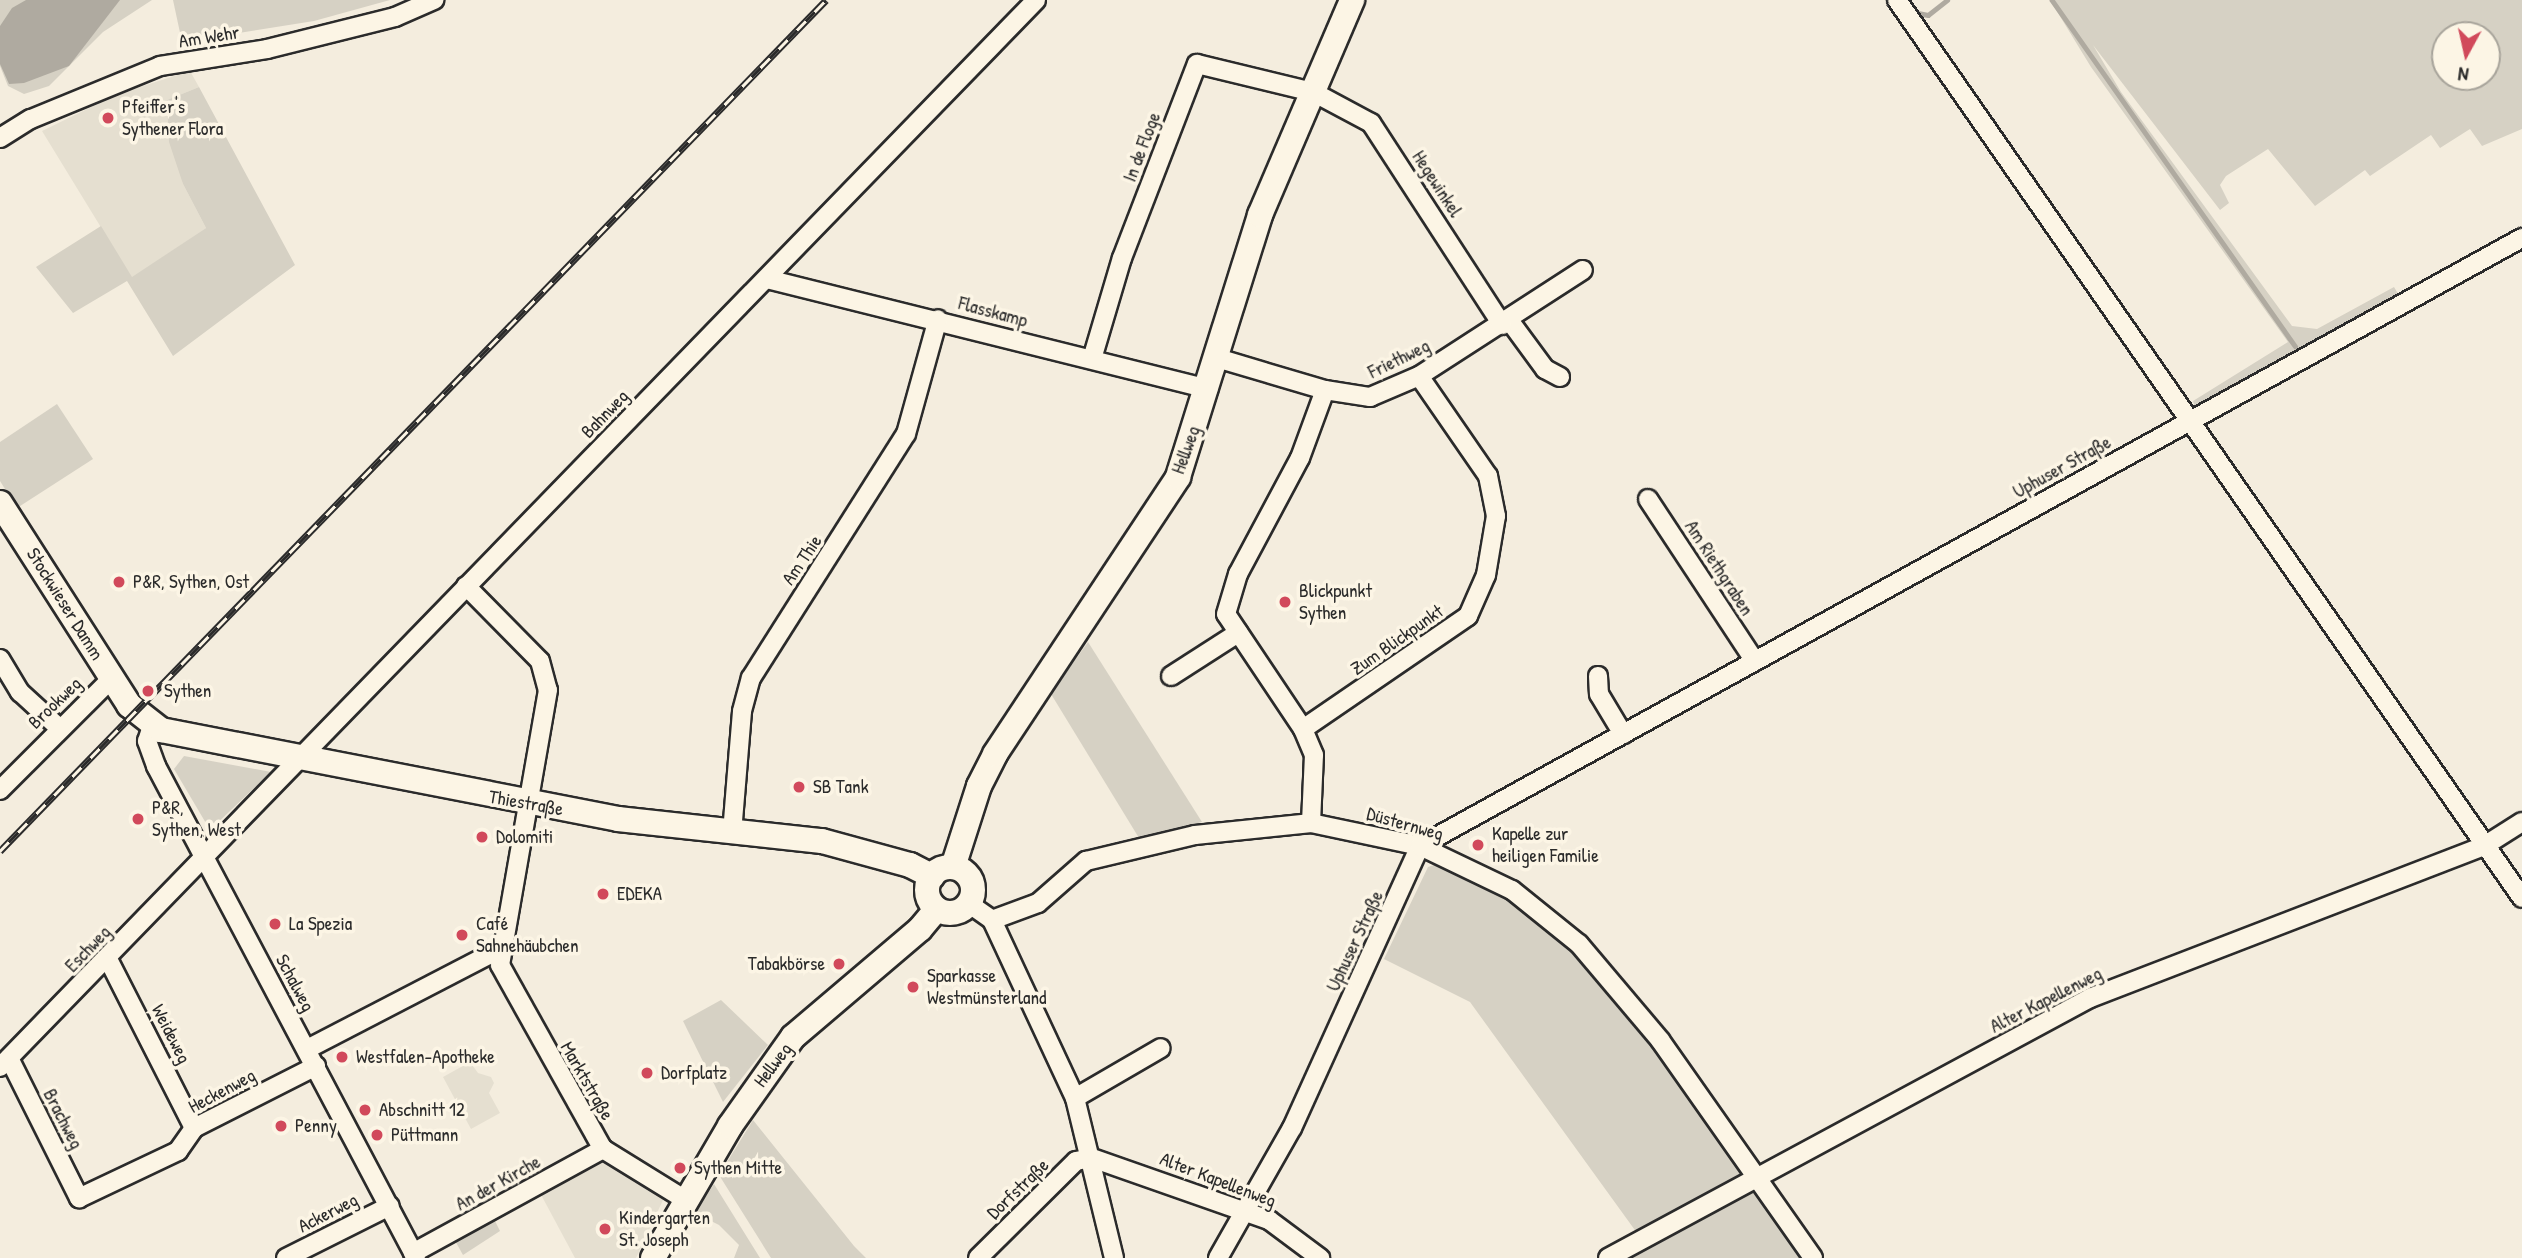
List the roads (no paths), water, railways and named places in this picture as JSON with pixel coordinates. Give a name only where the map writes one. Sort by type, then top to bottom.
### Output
[{"type":"street","name":"Am Wehr","points":[[0,138],[31,119],[160,66],[267,49],[395,17],[434,0]]},
{"type":"street","name":"Bahnweg","points":[[204,858],[1036,0]]},
{"type":"street","name":"Hellweg","points":[[942,871],[995,754],[1178,477],[1208,389],[1260,215],[1352,0]]},
{"type":"street","points":[[1898,0],[2522,898]]},
{"type":"street","name":"In de Floge","points":[[1092,359],[1122,258],[1197,64],[1313,92]]},
{"type":"street","name":"Hegewinkel","points":[[1313,92],[1371,123],[1505,322]]},
{"type":"street","name":"Uphuser Straße","points":[[1218,1258],[1247,1213],[1292,1128],[1420,846],[2522,238]]},
{"type":"street","name":"Friethweg","points":[[1217,358],[1325,390],[1370,397],[1419,376],[1583,270]]},
{"type":"street","name":"Flasskamp","points":[[767,279],[937,319],[1208,389]]},
{"type":"street","name":"Am Thie","points":[[732,833],[742,712],[751,678],[906,434],[937,319]]},
{"type":"street","points":[[1505,322],[1545,369],[1560,376]]},
{"type":"street","name":"Zum Blickpunkt","points":[[1303,729],[1468,616],[1486,575],[1496,516],[1488,476],[1419,376]]},
{"type":"street","points":[[1311,823],[1314,755],[1303,729],[1226,614],[1238,574],[1300,458],[1325,390]]},
{"type":"street","name":"Am Riethgraben","points":[[1648,499],[1755,661]]},
{"type":"street","name":"Stockwieser Damm","points":[[0,503],[129,705]]},
{"type":"street","name":"Marktstraße","points":[[466,586],[540,661],[548,708],[500,965],[603,1149],[684,1199]]},
{"type":"street","points":[[1171,676],[1238,633]]},
{"type":"street","points":[[0,659],[20,692],[58,727]]},
{"type":"street","points":[[1598,676],[1599,694],[1623,734]]},
{"type":"street","name":"Brookweg","points":[[0,790],[58,727],[112,678]]},
{"type":"street","name":"Thiestraße","points":[[129,705],[152,726],[185,738],[531,804],[732,833],[831,842],[942,871]]},
{"type":"street","name":"Schalweg","points":[[152,726],[147,741],[156,766],[414,1256]]},
{"type":"street","name":"Alter Kapellenweg","points":[[1608,1258],[2090,998],[2484,846],[2522,822]]},
{"type":"street","name":"Düsternweg","points":[[992,920],[1038,902],[1086,861],[1195,835],[1311,823],[1420,846],[1512,890],[1579,944],[1660,1040],[1813,1258]]},
{"type":"street","name":"Eschweg","points":[[4,1063],[204,858]]},
{"type":"street","points":[[942,871],[971,881],[968,903],[954,912],[937,909],[927,893],[942,871]]},
{"type":"street","points":[[968,903],[992,920],[1075,1097],[1093,1158],[1114,1258]]},
{"type":"street","name":"Hellweg","points":[[653,1258],[684,1199],[793,1037],[920,929],[937,909]]},
{"type":"street","points":[[307,1049],[504,947]]},
{"type":"street","name":"Weideweg","points":[[108,959],[194,1128]]},
{"type":"street","points":[[1075,1097],[1161,1048]]},
{"type":"street","name":"Brachweg","points":[[4,1063],[79,1198]]},
{"type":"street","name":"Heckenweg","points":[[79,1198],[178,1151],[194,1128],[316,1066]]},
{"type":"street","name":"An der Kirche","points":[[414,1256],[603,1149]]},
{"type":"street","name":"Alter Kapellenweg","points":[[1093,1158],[1269,1220],[1320,1258]]},
{"type":"street","name":"Dorfstraße","points":[[978,1258],[1076,1161],[1093,1158]]},
{"type":"street","name":"Ackerweg","points":[[286,1258],[390,1206]]},
{"type":"waterway","points":[[1913,12],[1928,15],[1947,0]]},
{"type":"waterway","points":[[2052,0],[2295,346]]},
{"type":"railway","points":[[0,851],[826,0]]},
{"type":"place","name":"Pfeiffer's Sythener Flora","points":[[108,118]]},
{"type":"place","name":"P&R, Sythen, Ost","points":[[119,582]]},
{"type":"place","name":"Blickpunkt Sythen","points":[[1285,602]]},
{"type":"place","name":"Sythen","points":[[148,691]]},
{"type":"place","name":"SB Tank","points":[[799,787]]},
{"type":"place","name":"P&R, Sythen, West","points":[[138,819]]},
{"type":"place","name":"Dolomiti","points":[[482,837]]},
{"type":"place","name":"Kapelle zur heiligen Familie","points":[[1478,845]]},
{"type":"place","name":"EDEKA","points":[[603,894]]},
{"type":"place","name":"La Spezia","points":[[275,924]]},
{"type":"place","name":"Café Sahnehäubchen","points":[[462,935]]},
{"type":"place","name":"Tabakbörse","points":[[839,964]]},
{"type":"place","name":"Sparkasse Westmünsterland","points":[[913,987]]},
{"type":"place","name":"Westfalen-Apotheke","points":[[342,1057]]},
{"type":"place","name":"Dorfplatz","points":[[647,1073]]},
{"type":"place","name":"Abschnitt 12","points":[[365,1110]]},
{"type":"place","name":"Penny","points":[[281,1126]]},
{"type":"place","name":"Püttmann","points":[[377,1135]]},
{"type":"place","name":"Sythen Mitte","points":[[680,1168]]},
{"type":"place","name":"Kindergarten St. Joseph","points":[[605,1229]]}]
